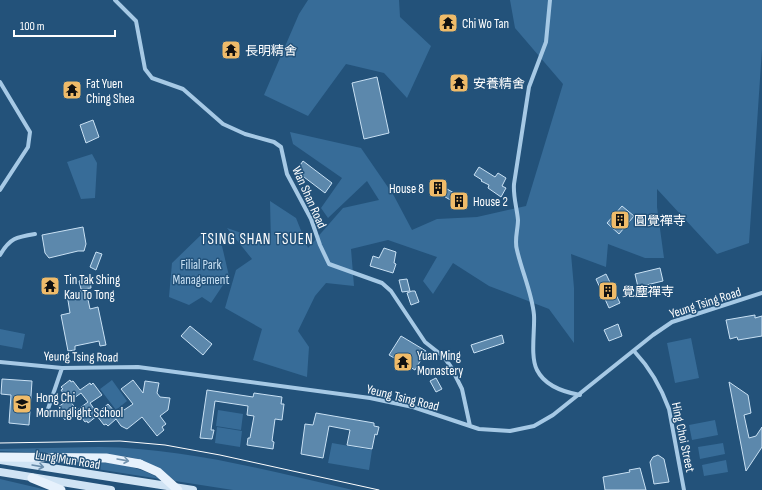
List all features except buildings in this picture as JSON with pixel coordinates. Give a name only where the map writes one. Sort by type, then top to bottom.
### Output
[{"type":"main road","points":[[0,457],[106,458],[140,464],[158,472],[178,490]]},
{"type":"main road","name":"Lung Mun Road","points":[[0,460],[193,490]]},
{"type":"main road","name":"Lung Mun Road","points":[[0,472],[112,490]]},
{"type":"main road","points":[[32,478],[61,490]]},
{"type":"street","name":"Wan Shan Road","points":[[115,0],[136,21],[145,69],[152,78],[183,89],[223,124],[245,134],[274,142],[280,147],[287,174],[311,219],[320,245],[329,264],[382,283],[391,291],[425,342],[439,353],[451,367],[462,389],[470,426]]},
{"type":"street","points":[[550,0],[546,42],[529,87],[514,184],[514,199],[518,221],[516,246],[533,310],[534,358],[536,368],[543,378],[558,389],[564,392],[580,395]]},
{"type":"street","points":[[0,82],[30,132],[28,147],[0,190]]},
{"type":"street","points":[[0,255],[6,245],[15,237],[34,234]]},
{"type":"street","name":"Yeung Tsing Road","points":[[0,362],[62,368],[138,367],[370,398],[413,407],[470,426],[495,431],[526,428],[547,420],[660,330],[677,320],[762,293]]},
{"type":"street","name":"Hing Choi Street","points":[[634,351],[649,368],[665,398],[669,409],[684,490]]},
{"type":"street","points":[[48,409],[62,368]]},
{"type":"green space","points":[[308,0],[399,0],[400,17],[431,46],[407,98],[384,73],[346,64],[308,116],[264,95],[299,14]]},
{"type":"green space","points":[[510,0],[762,0],[762,49],[749,243],[717,254],[657,189],[657,207],[664,258],[645,258],[608,244],[606,267],[571,254],[574,288],[574,343],[549,309],[489,286],[453,263],[433,294],[423,281],[437,257],[388,240],[351,249],[354,286],[326,283],[315,296],[298,331],[309,347],[307,377],[253,360],[262,329],[225,308],[236,270],[252,259],[227,228],[271,243],[270,201],[296,218],[308,248],[343,208],[379,200],[367,181],[328,218],[321,208],[342,178],[293,144],[290,132],[361,148],[394,196],[412,230],[437,219],[477,217],[526,206],[563,84],[515,28]]},
{"type":"green space","points":[[92,154],[97,163],[95,198],[81,199],[67,162]]},
{"type":"green space","name":"Filial Park Management","points":[[203,233],[222,246],[229,276],[211,303],[202,297],[189,305],[169,297],[172,263]]},
{"type":"green space","points":[[0,329],[25,334],[22,349],[0,345]]},
{"type":"green space","points":[[691,338],[699,378],[675,383],[667,343]]},
{"type":"green space","points":[[112,380],[127,401],[116,410],[100,389]]},
{"type":"green space","points":[[218,410],[243,414],[241,430],[216,426]]},
{"type":"green space","points":[[715,420],[718,435],[692,440],[689,425]]},
{"type":"green space","points":[[217,427],[242,431],[240,447],[215,443]]},
{"type":"green space","points":[[332,443],[372,450],[369,470],[328,463]]},
{"type":"green space","points":[[723,443],[725,454],[700,459],[698,447]]},
{"type":"green space","points":[[99,447],[164,451],[195,456],[259,468],[353,490],[233,490],[175,481],[160,469],[142,460],[124,456],[0,451],[0,449]]},
{"type":"green space","points":[[726,460],[728,472],[704,476],[702,465]]},
{"type":"green space","points":[[46,461],[104,462],[119,464],[147,472],[160,479]]},
{"type":"green space","points":[[0,479],[47,490],[0,490]]},
{"type":"tram line","points":[[0,443],[120,441],[165,445],[220,455],[379,490]]},
{"type":"place","name":"Chi Wo Tan","points":[[448,23]]},
{"type":"place","name":"長明精舍","points":[[231,50]]},
{"type":"place","name":"安養精舍","points":[[459,83]]},
{"type":"place","name":"Fat Yuen Ching Shea","points":[[72,90]]},
{"type":"place","name":"House 8","points":[[438,188]]},
{"type":"place","name":"House 2","points":[[459,201]]},
{"type":"place","name":"圓覺禪寺","points":[[620,220]]},
{"type":"place","name":"Tin Tak Shing Kau To Tong","points":[[50,286]]},
{"type":"place","name":"覺塵禪寺","points":[[608,291]]},
{"type":"place","name":"Yuan Ming Monastery","points":[[403,362]]},
{"type":"place","name":"Hong Chi Morninglight School","points":[[22,404]]},
{"type":"district","name":"TSING SHAN TSUEN","points":[[257,239]]}]
